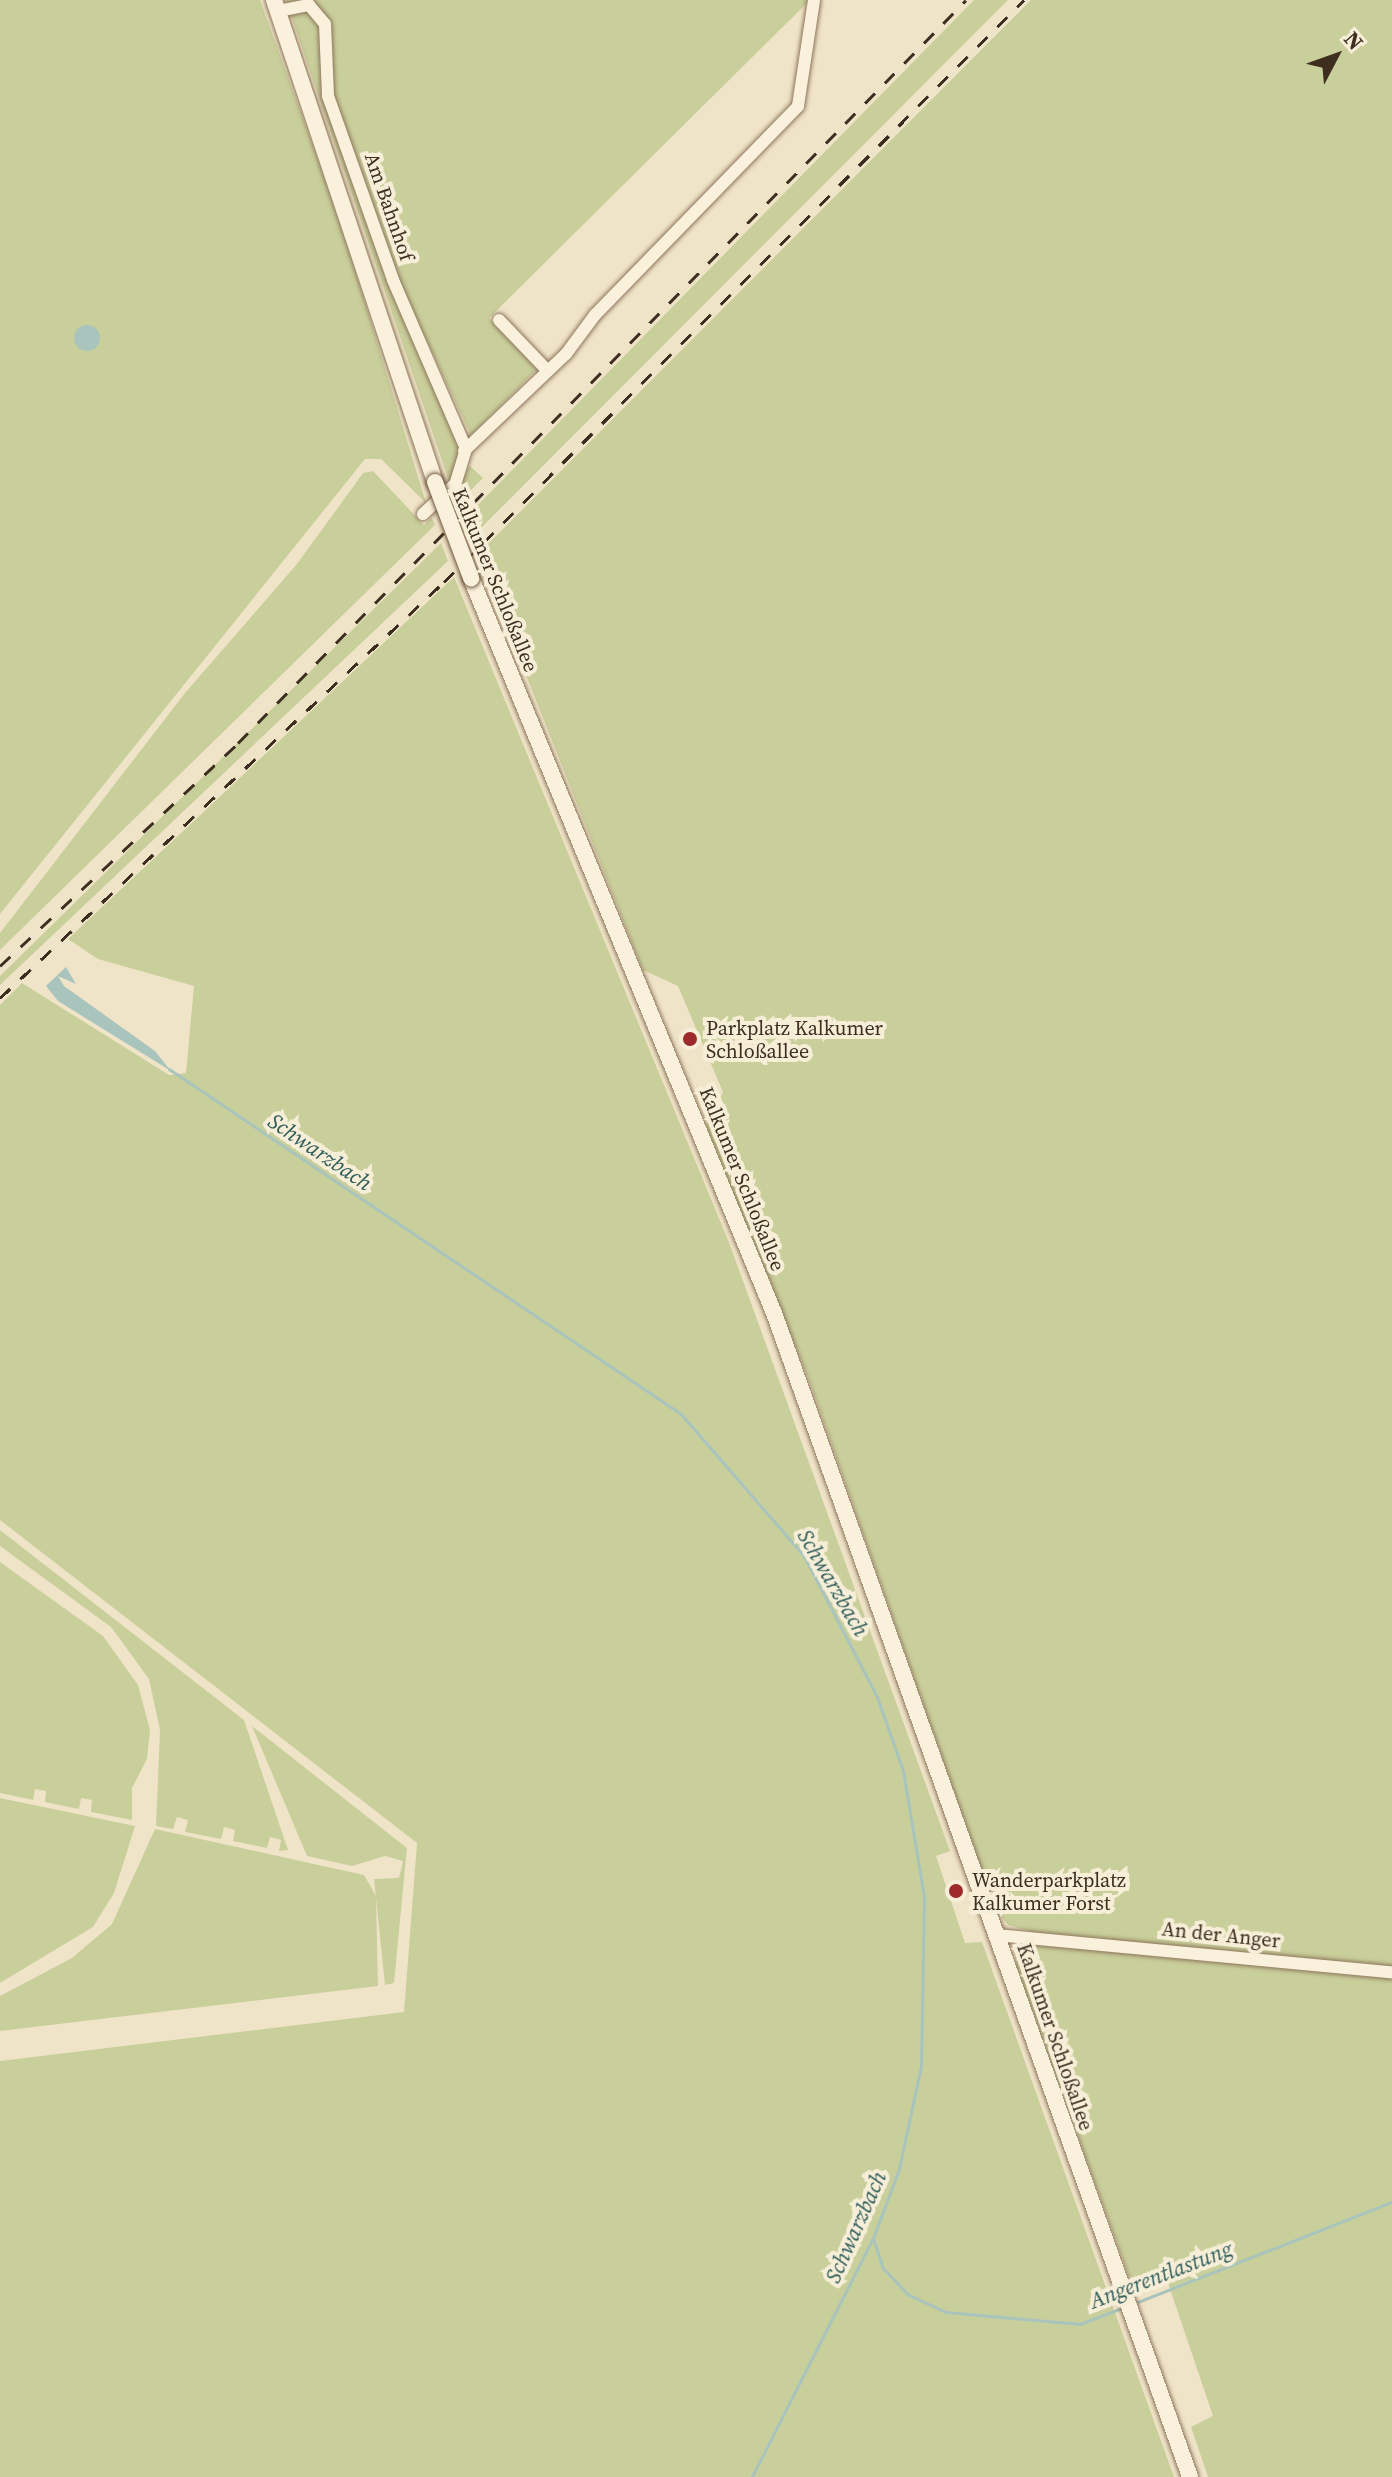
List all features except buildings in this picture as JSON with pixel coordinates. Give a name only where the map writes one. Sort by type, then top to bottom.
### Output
[{"type":"main road","name":"Kalkumer Schloßallee","points":[[276,6],[435,482],[471,578],[745,1238],[1190,2477]]},
{"type":"street","points":[[423,514],[455,484],[465,450],[547,370],[798,106],[814,0]]},
{"type":"street","name":"Am Bahnhof","points":[[276,6],[309,5],[325,24],[328,96],[393,280],[465,450]]},
{"type":"street","points":[[499,320],[547,370]]},
{"type":"street","name":"An der Anger","points":[[997,1935],[1392,1972]]},
{"type":"green space","points":[[0,0],[260,0],[340,220],[426,503],[381,459],[365,459],[0,914]]},
{"type":"green space","points":[[286,0],[810,0],[489,318],[538,368],[471,435],[426,339],[464,451],[450,484]]},
{"type":"green space","points":[[974,0],[1008,0],[471,538],[464,519]]},
{"type":"green space","points":[[1031,0],[1392,0],[1392,2477],[1208,2477],[1191,2427],[1213,2416],[1167,2280],[1133,2287],[1015,1963],[1036,1944],[1033,1932],[1008,1925],[996,1910],[808,1377],[706,1126],[723,1092],[678,986],[643,970],[478,554]]},
{"type":"green space","points":[[470,466],[483,478],[458,503],[454,491]]},
{"type":"green space","points":[[373,471],[424,525],[432,518],[435,525],[0,950],[0,933],[185,693],[297,564],[363,473]]},
{"type":"green space","points":[[441,543],[448,561],[0,985],[0,976]]},
{"type":"green space","points":[[454,577],[730,1245],[950,1851],[936,1856],[965,1943],[982,1942],[1174,2477],[0,2477],[0,2061],[404,2012],[417,1843],[0,1520],[0,1005],[22,983],[169,1075],[186,1073],[194,986],[98,959],[68,939]]},
{"type":"green space","points":[[0,1530],[244,1720],[288,1850],[279,1851],[281,1840],[270,1837],[267,1848],[233,1841],[235,1830],[224,1827],[221,1839],[185,1832],[188,1820],[177,1817],[173,1829],[156,1826],[160,1730],[149,1679],[111,1627],[0,1546]]},
{"type":"green space","points":[[0,1562],[103,1636],[138,1685],[150,1730],[147,1759],[132,1788],[132,1820],[91,1812],[92,1800],[81,1798],[79,1809],[45,1802],[46,1791],[35,1789],[33,1800],[0,1793]]},
{"type":"green space","points":[[252,1726],[407,1848],[394,1983],[385,1985],[374,1879],[399,1878],[403,1861],[385,1856],[352,1866],[307,1856]]},
{"type":"green space","points":[[0,1798],[135,1826],[114,1893],[93,1927],[0,1983]]},
{"type":"green space","points":[[155,1829],[364,1875],[376,1896],[378,1986],[0,2031],[0,1996],[72,1958],[112,1924]]},
{"type":"water","points":[[87,325],[96,329],[100,338],[96,347],[87,351],[78,347],[74,338],[78,329]]},
{"type":"water","points":[[66,967],[76,984],[58,976],[64,986],[155,1051],[171,1071],[58,1001],[46,986]]},
{"type":"waterway","name":"Schwarzbach","points":[[169,1069],[681,1414],[804,1556],[877,1697],[903,1771],[924,1897],[921,2066],[899,2169],[873,2238],[752,2477]]},
{"type":"waterway","name":"Angerentlastung","points":[[1135,2303],[1392,2202]]},
{"type":"waterway","name":"Angerentlastung","points":[[873,2238],[883,2268],[907,2294],[946,2312],[1080,2324],[1124,2307]]},
{"type":"railway","points":[[0,966],[238,743],[966,0]]},
{"type":"railway","points":[[0,998],[444,582],[1024,0]]},
{"type":"place","name":"Parkplatz Kalkumer Schloßallee","points":[[690,1039]]},
{"type":"place","name":"Wanderparkplatz Kalkumer Forst","points":[[956,1891]]}]
